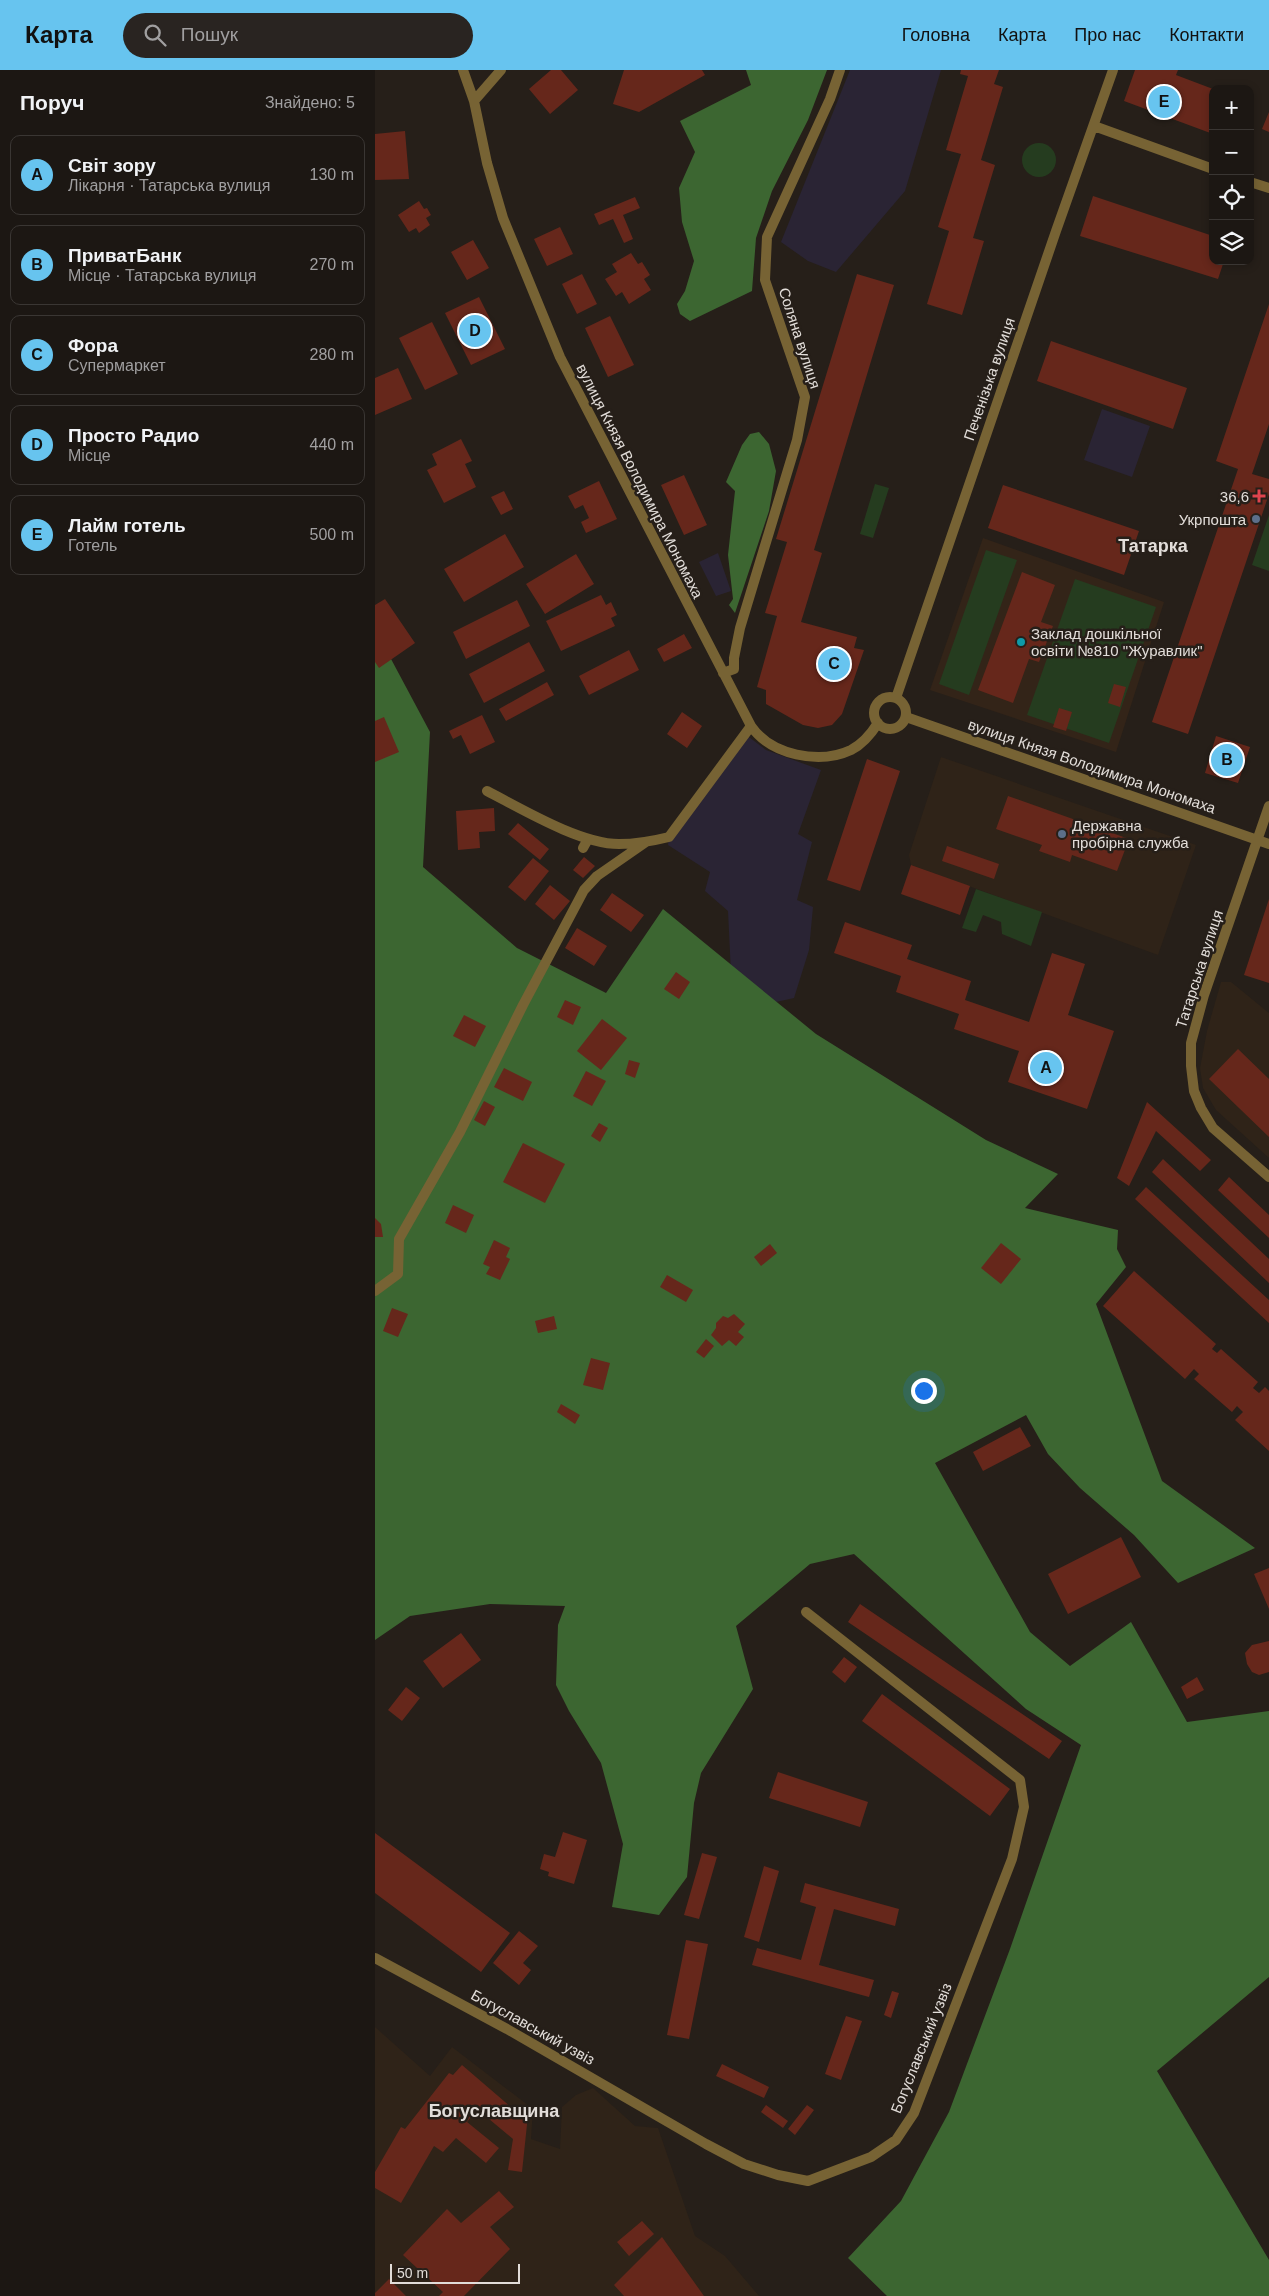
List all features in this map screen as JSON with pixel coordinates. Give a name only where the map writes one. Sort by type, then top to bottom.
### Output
[{"type":"street","name":"вулиця Князя Володимира Мономаха","points":[[463,70],[474,101],[487,163],[503,218],[560,358],[751,726],[767,743],[786,751],[806,756],[830,756],[851,750],[869,737],[878,723]]},
{"type":"street","points":[[474,101],[501,70]]},
{"type":"street","name":"Соляна вулиця","points":[[723,673],[734,669],[734,658],[740,628],[797,440],[805,397],[765,280],[767,237],[830,99],[840,70]]},
{"type":"street","name":"Печенізька вулиця","points":[[896,698],[1113,70]]},
{"type":"street","points":[[1094,126],[1209,168]]},
{"type":"street","points":[[1254,183],[1269,188]]},
{"type":"street","points":[[887,697],[896,698],[904,704],[906,717],[896,727],[887,728],[878,723],[875,714],[876,705],[887,697]]},
{"type":"street","name":"вулиця Князя Володимира Мономаха","points":[[906,717],[1269,844]]},
{"type":"street","points":[[487,791],[586,843],[618,844],[646,842],[669,837],[751,726]]},
{"type":"street","name":"Татарська вулиця","points":[[1269,806],[1204,995],[1191,1043],[1194,1091],[1201,1108],[1213,1128],[1269,1177]]},
{"type":"street","points":[[375,1291],[398,1274],[399,1239],[460,1132],[584,890],[597,876],[646,842]]},
{"type":"street","name":"Богуславський узвіз","points":[[375,1958],[507,2029],[744,2164],[778,2175],[808,2181],[871,2158],[896,2140],[914,2113],[1012,1859],[1024,1807],[1023,1793],[1020,1780],[806,1612]]},
{"type":"shaded area","points":[[850,70],[941,70],[905,191],[836,272],[808,261],[781,242]]},
{"type":"shaded area","points":[[1102,409],[1150,426],[1132,477],[1084,460]]},
{"type":"shaded area","points":[[983,538],[1164,602],[1116,752],[930,690]]},
{"type":"shaded area","points":[[718,553],[731,591],[716,596],[699,562]]},
{"type":"shaded area","points":[[745,734],[766,750],[821,770],[798,834],[812,842],[797,900],[813,907],[809,950],[794,998],[767,1004],[731,973],[728,911],[705,891],[710,872],[668,845],[669,837]]},
{"type":"shaded area","points":[[941,757],[1196,845],[1158,955],[911,865],[909,855]]},
{"type":"shaded area","points":[[1221,982],[1231,982],[1269,1013],[1269,1158],[1216,1110],[1203,1088],[1200,1068],[1207,1031]]},
{"type":"shaded area","points":[[375,2027],[430,2076],[452,2047],[533,2109],[531,2139],[560,2149],[562,2107],[576,2095],[593,2088],[635,2126],[658,2128],[695,2236],[725,2256],[759,2296],[375,2296]]},
{"type":"green space","points":[[746,70],[827,70],[808,120],[772,191],[756,238],[752,291],[690,321],[680,314],[677,304],[685,291],[694,261],[682,222],[679,188],[695,152],[680,121],[751,85]]},
{"type":"green space","points":[[1039,143],[1046,144],[1051,148],[1055,153],[1055,167],[1051,172],[1046,176],[1039,177],[1032,176],[1027,172],[1023,167],[1022,160],[1023,153],[1027,148],[1032,144]]},
{"type":"green space","points":[[759,432],[769,444],[776,471],[769,511],[735,613],[729,605],[733,599],[728,555],[735,491],[726,482],[742,445],[750,434]]},
{"type":"green space","points":[[875,484],[889,488],[873,538],[860,534]]},
{"type":"green space","points":[[1269,515],[1269,571],[1252,565]]},
{"type":"green space","points":[[986,550],[1017,560],[969,695],[939,684]]},
{"type":"green space","points":[[1075,579],[1156,607],[1109,743],[1027,715]]},
{"type":"green space","points":[[375,629],[430,732],[423,867],[517,948],[606,993],[663,909],[816,1034],[986,1140],[1058,1174],[1025,1208],[1118,1230],[1117,1249],[1126,1267],[1096,1304],[1162,1481],[1255,1548],[1178,1583],[1134,1535],[1080,1488],[1048,1454],[1026,1415],[935,1463],[1030,1632],[1070,1666],[1131,1622],[1187,1722],[1269,1711],[1269,1977],[1157,2071],[1269,2260],[1269,2296],[887,2296],[848,2258],[901,2201],[949,2112],[1010,1949],[1081,1745],[1026,1709],[854,1554],[810,1564],[736,1626],[753,1689],[701,1773],[694,1803],[687,1877],[659,1915],[612,1907],[623,1844],[601,1763],[569,1711],[556,1685],[558,1625],[565,1606],[490,1604],[410,1616],[375,1640]]},
{"type":"green space","points":[[976,889],[1042,912],[1031,946],[1002,934],[1001,922],[983,915],[976,932],[962,928]]},
{"type":"building","points":[[551,70],[561,70],[578,90],[550,114],[529,89]]},
{"type":"building","points":[[624,70],[702,70],[705,75],[639,112],[613,104]]},
{"type":"building","points":[[961,70],[999,70],[994,84],[1003,87],[981,160],[995,165],[973,238],[984,241],[962,315],[927,304],[949,231],[938,227],[961,154],[946,150],[968,76],[960,74]]},
{"type":"building","points":[[1135,70],[1178,70],[1176,75],[1209,87],[1209,133],[1124,101]]},
{"type":"building","points":[[1269,112],[1269,132],[1262,129]]},
{"type":"building","points":[[405,131],[409,179],[375,180],[375,134]]},
{"type":"building","points":[[1093,196],[1209,235],[1209,265],[1223,265],[1218,279],[1080,236]]},
{"type":"building","points":[[635,197],[640,208],[623,215],[633,239],[624,243],[613,219],[599,225],[594,214]]},
{"type":"building","points":[[419,201],[424,209],[427,208],[431,215],[426,218],[430,225],[419,233],[416,228],[409,232],[398,215]]},
{"type":"building","points":[[560,227],[573,254],[547,266],[534,239]]},
{"type":"building","points":[[473,240],[489,268],[467,280],[451,252]]},
{"type":"building","points":[[631,253],[638,264],[642,262],[650,275],[644,279],[651,290],[629,304],[622,292],[616,296],[605,279],[617,272],[612,264]]},
{"type":"building","points":[[582,274],[597,304],[577,314],[562,284]]},
{"type":"building","points":[[857,274],[894,285],[814,550],[822,553],[801,622],[857,637],[854,648],[864,650],[842,714],[832,725],[818,728],[803,725],[766,704],[766,690],[757,687],[777,616],[765,613],[787,542],[776,539]]},
{"type":"building","points":[[479,297],[505,349],[471,365],[445,313]]},
{"type":"building","points":[[1269,304],[1269,424],[1252,474],[1269,479],[1269,494],[1188,734],[1152,722],[1238,469],[1216,461]]},
{"type":"building","points":[[610,316],[634,365],[608,377],[585,328]]},
{"type":"building","points":[[432,322],[458,374],[425,390],[399,338]]},
{"type":"building","points":[[1051,341],[1187,388],[1173,429],[1037,381]]},
{"type":"building","points":[[398,368],[412,399],[375,415],[375,378]]},
{"type":"building","points":[[461,439],[472,461],[465,464],[476,487],[444,503],[427,470],[437,465],[432,454]]},
{"type":"building","points":[[684,475],[707,525],[684,535],[661,485]]},
{"type":"building","points":[[599,481],[617,519],[586,533],[581,522],[589,518],[583,505],[575,509],[568,496]]},
{"type":"building","points":[[1003,485],[1139,531],[1124,575],[988,528]]},
{"type":"building","points":[[504,491],[513,509],[501,515],[491,497]]},
{"type":"building","points":[[505,534],[524,567],[464,602],[444,569]]},
{"type":"building","points":[[576,554],[594,584],[545,614],[526,584]]},
{"type":"building","name":"Заклад дошкільної освіти №810 \"Журавлик\"","points":[[1022,572],[1055,585],[1041,622],[1053,626],[1039,662],[1029,659],[1013,703],[978,690]]},
{"type":"building","points":[[601,595],[606,605],[611,602],[617,615],[611,618],[615,626],[561,651],[546,621]]},
{"type":"building","points":[[385,599],[415,643],[379,668],[375,662],[375,605]]},
{"type":"building","points":[[517,600],[530,626],[466,659],[453,632]]},
{"type":"building","points":[[684,634],[692,648],[664,662],[657,649]]},
{"type":"building","points":[[529,642],[545,671],[484,703],[469,674]]},
{"type":"building","points":[[629,650],[639,670],[589,695],[579,676]]},
{"type":"building","points":[[547,682],[554,695],[506,721],[499,709]]},
{"type":"building","points":[[1114,684],[1126,687],[1120,707],[1108,703]]},
{"type":"building","points":[[1059,708],[1072,712],[1066,731],[1053,727]]},
{"type":"building","points":[[682,712],[702,726],[687,748],[667,734]]},
{"type":"building","points":[[482,715],[495,742],[470,754],[461,735],[453,739],[449,731]]},
{"type":"building","points":[[384,717],[399,752],[375,762],[375,721]]},
{"type":"building","points":[[1216,736],[1250,747],[1238,783],[1205,773]]},
{"type":"building","points":[[867,759],[900,771],[860,891],[827,880]]},
{"type":"building","name":"Державна пробірна служба","points":[[1008,796],[1129,839],[1117,871],[1072,855],[1070,862],[1039,851],[1042,845],[996,829]]},
{"type":"building","points":[[494,808],[495,831],[479,832],[480,848],[458,850],[456,811]]},
{"type":"building","points":[[518,823],[549,849],[540,860],[508,834]]},
{"type":"building","points":[[947,846],[999,864],[994,879],[942,861]]},
{"type":"building","points":[[584,857],[595,866],[583,878],[573,870]]},
{"type":"building","points":[[533,858],[549,871],[525,901],[508,887]]},
{"type":"building","points":[[911,865],[970,886],[960,915],[901,894]]},
{"type":"building","points":[[550,885],[570,901],[554,920],[535,904]]},
{"type":"building","points":[[612,893],[644,915],[631,932],[600,910]]},
{"type":"building","points":[[1269,899],[1269,983],[1244,975]]},
{"type":"building","points":[[845,922],[912,945],[907,959],[971,981],[965,1000],[1029,1022],[1052,953],[1085,964],[1068,1015],[1114,1031],[1087,1109],[1008,1082],[1019,1051],[954,1029],[959,1014],[896,992],[901,976],[834,953]]},
{"type":"building","points":[[577,928],[607,946],[594,966],[565,948]]},
{"type":"building","points":[[676,972],[690,982],[679,999],[664,989]]},
{"type":"building","points":[[565,1000],[581,1007],[573,1025],[557,1017]]},
{"type":"building","points":[[464,1015],[486,1026],[475,1047],[453,1036]]},
{"type":"building","points":[[602,1019],[627,1038],[601,1070],[577,1051]]},
{"type":"building","points":[[1238,1049],[1269,1079],[1269,1137],[1209,1079]]},
{"type":"building","points":[[629,1060],[640,1063],[635,1078],[625,1074]]},
{"type":"building","points":[[504,1068],[532,1082],[523,1101],[494,1087]]},
{"type":"building","points":[[586,1071],[606,1081],[592,1106],[573,1096]]},
{"type":"building","points":[[484,1101],[495,1107],[485,1126],[474,1120]]},
{"type":"building","points":[[1147,1102],[1211,1160],[1200,1171],[1156,1131],[1129,1186],[1117,1178]]},
{"type":"building","points":[[599,1123],[608,1128],[600,1142],[591,1136]]},
{"type":"building","points":[[523,1143],[565,1164],[545,1203],[503,1182]]},
{"type":"building","points":[[1163,1159],[1269,1259],[1269,1283],[1152,1172]]},
{"type":"building","points":[[1229,1177],[1269,1215],[1269,1238],[1218,1190]]},
{"type":"building","points":[[1146,1187],[1269,1300],[1269,1323],[1135,1199]]},
{"type":"building","points":[[453,1205],[474,1215],[466,1233],[445,1223]]},
{"type":"building","points":[[375,1218],[381,1224],[383,1237],[375,1237]]},
{"type":"building","points":[[494,1240],[510,1248],[506,1257],[510,1259],[500,1280],[486,1274],[490,1267],[483,1264]]},
{"type":"building","points":[[1001,1243],[1021,1259],[1001,1284],[981,1268]]},
{"type":"building","points":[[770,1244],[777,1253],[761,1266],[754,1257]]},
{"type":"building","points":[[1134,1271],[1216,1344],[1212,1349],[1217,1353],[1221,1349],[1258,1382],[1253,1388],[1259,1393],[1265,1387],[1269,1391],[1269,1451],[1235,1420],[1243,1412],[1237,1406],[1232,1412],[1194,1379],[1199,1374],[1194,1369],[1185,1379],[1103,1306]]},
{"type":"building","points":[[667,1275],[693,1290],[686,1302],[660,1287]]},
{"type":"building","points":[[392,1308],[408,1314],[398,1337],[383,1331]]},
{"type":"building","points":[[734,1314],[745,1324],[738,1332],[744,1337],[736,1346],[729,1340],[722,1346],[711,1335],[716,1328],[716,1323],[723,1316],[728,1318]]},
{"type":"building","points":[[554,1316],[557,1329],[538,1333],[535,1321]]},
{"type":"building","points":[[706,1339],[714,1346],[704,1358],[696,1352]]},
{"type":"building","points":[[591,1358],[610,1363],[603,1390],[583,1385]]},
{"type":"building","points":[[561,1404],[580,1415],[575,1424],[557,1412]]},
{"type":"building","points":[[1020,1427],[1031,1446],[983,1471],[973,1452]]},
{"type":"building","points":[[1121,1537],[1141,1577],[1068,1614],[1048,1574]]},
{"type":"building","points":[[1269,1568],[1269,1609],[1254,1574]]},
{"type":"building","points":[[860,1604],[1062,1741],[1049,1759],[848,1622]]},
{"type":"building","points":[[461,1633],[481,1660],[443,1688],[423,1661]]},
{"type":"building","points":[[1269,1641],[1269,1672],[1259,1675],[1252,1672],[1247,1664],[1245,1653],[1252,1645]]},
{"type":"building","points":[[844,1657],[857,1667],[845,1683],[832,1672]]},
{"type":"building","points":[[1197,1677],[1204,1690],[1187,1699],[1181,1687]]},
{"type":"building","points":[[406,1687],[420,1698],[402,1721],[388,1710]]},
{"type":"building","points":[[882,1694],[1010,1789],[990,1816],[862,1721]]},
{"type":"building","points":[[778,1772],[868,1802],[860,1827],[769,1798]]},
{"type":"building","points":[[563,1832],[587,1840],[574,1884],[548,1876],[549,1872],[540,1869],[544,1854],[555,1857]]},
{"type":"building","points":[[375,1833],[510,1933],[481,1972],[375,1893]]},
{"type":"building","points":[[702,1853],[717,1857],[699,1919],[684,1915]]},
{"type":"building","points":[[764,1866],[779,1871],[759,1942],[744,1937]]},
{"type":"building","points":[[805,1883],[899,1909],[895,1926],[834,1909],[819,1965],[874,1980],[869,1997],[752,1965],[757,1948],[801,1960],[816,1907],[800,1902]]},
{"type":"building","points":[[519,1931],[538,1946],[523,1963],[531,1970],[519,1985],[493,1963]]},
{"type":"building","points":[[686,1940],[708,1944],[689,2039],[667,2035]]},
{"type":"building","points":[[892,1991],[899,1993],[891,2018],[884,2015]]},
{"type":"building","points":[[846,2016],[862,2021],[841,2080],[825,2074]]},
{"type":"building","points":[[722,2064],[769,2087],[764,2098],[716,2076]]},
{"type":"building","points":[[462,2065],[519,2114],[528,2115],[522,2172],[508,2170],[513,2139],[477,2109],[467,2122],[499,2148],[486,2163],[456,2138],[443,2152],[434,2146],[401,2203],[375,2188],[375,2172],[401,2127],[405,2129],[449,2073],[453,2075]]},
{"type":"building","points":[[766,2105],[788,2121],[783,2128],[761,2112]]},
{"type":"building","points":[[807,2105],[814,2110],[795,2135],[788,2129]]},
{"type":"building","points":[[499,2191],[514,2207],[490,2227],[510,2249],[464,2296],[439,2296],[443,2292],[403,2255],[447,2209],[461,2223]]},
{"type":"building","points":[[642,2221],[654,2234],[629,2256],[617,2242]]},
{"type":"building","points":[[662,2237],[704,2296],[624,2296],[614,2285]]},
{"type":"building","points":[[389,2279],[406,2296],[375,2296],[375,2293]]},
{"type":"place","name":"Лайм готель","points":[[1164,102]]},
{"type":"place","name":"Просто Радио","points":[[475,331]]},
{"type":"place","name":"36,6","points":[[1259,496]]},
{"type":"place","name":"Укрпошта","points":[[1256,519]]},
{"type":"place","name":"Заклад дошкільної освіти №810 \"Журавлик\"","points":[[1021,642]]},
{"type":"place","name":"Фора","points":[[834,664]]},
{"type":"place","name":"ПриватБанк","points":[[1227,760]]},
{"type":"place","name":"Державна пробірна служба","points":[[1062,834]]},
{"type":"place","name":"Світ зору","points":[[1046,1068]]},
{"type":"district","name":"Татарка","points":[[1153,546]]},
{"type":"district","name":"Богуславщина","points":[[494,2111]]}]
